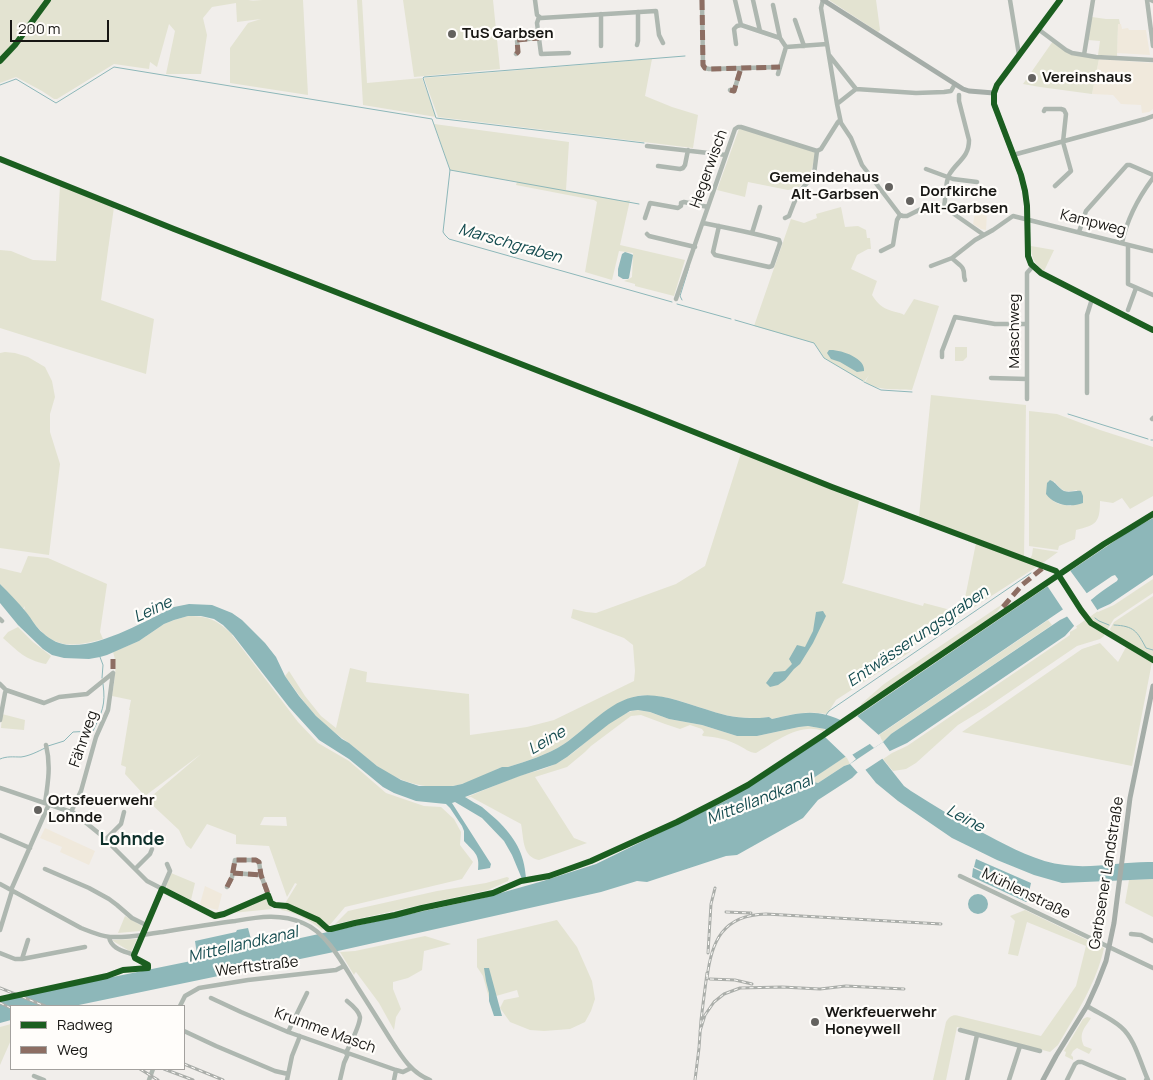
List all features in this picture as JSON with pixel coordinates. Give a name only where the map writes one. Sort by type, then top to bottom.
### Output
[{"type":"main road","points":[[823,0],[966,91],[994,93],[994,104],[1014,155],[1025,190],[1028,252],[1029,260],[1033,266],[1041,273],[1153,330]]},
{"type":"main road","name":"Garbsener Landstraße","points":[[1043,1080],[1087,1006],[1102,973],[1109,948],[1130,798],[1153,686]]},
{"type":"street","points":[[535,0],[539,17],[537,23],[540,54],[569,53]]},
{"type":"street","points":[[702,0],[703,65],[705,68],[709,70],[780,67]]},
{"type":"street","points":[[735,0],[741,25]]},
{"type":"street","points":[[753,0],[760,31]]},
{"type":"street","points":[[823,0],[821,8],[840,120],[851,138],[862,165],[900,215],[907,216],[929,205],[944,207],[984,235]]},
{"type":"street","points":[[1010,0],[1020,55]]},
{"type":"street","points":[[994,93],[996,87],[1060,0]]},
{"type":"street","points":[[1084,55],[1093,0]]},
{"type":"street","points":[[1150,0],[1153,46]]},
{"type":"street","points":[[773,5],[780,38],[786,47]]},
{"type":"street","points":[[539,17],[656,10],[659,35],[663,43]]},
{"type":"street","points":[[637,45],[638,12]]},
{"type":"street","points":[[601,14],[601,46]]},
{"type":"street","points":[[795,20],[804,46]]},
{"type":"street","points":[[736,44],[734,29],[741,25],[780,38]]},
{"type":"street","points":[[1038,29],[1068,52],[1153,60]]},
{"type":"street","points":[[516,31],[518,52],[516,54]]},
{"type":"street","points":[[517,40],[539,38]]},
{"type":"street","points":[[786,47],[827,44]]},
{"type":"street","points":[[778,74],[786,47]]},
{"type":"street","points":[[829,55],[856,89]]},
{"type":"street","points":[[730,90],[734,91],[741,68]]},
{"type":"street","points":[[838,104],[856,89],[916,93],[944,92],[951,90],[955,84]]},
{"type":"street","points":[[944,207],[950,173],[969,147],[959,95]]},
{"type":"street","points":[[1044,111],[1045,109],[1061,109],[1065,112],[1063,142],[1071,171],[1055,186]]},
{"type":"street","points":[[1014,155],[1145,120],[1153,116]]},
{"type":"street","points":[[785,218],[789,216],[798,194],[814,174],[818,151],[840,120]]},
{"type":"street","name":"Hegerwisch","points":[[676,299],[734,130],[739,126],[818,151]]},
{"type":"street","points":[[647,146],[726,155]]},
{"type":"street","points":[[658,166],[682,169],[685,166],[688,150]]},
{"type":"street","points":[[1079,232],[1086,211],[1126,166],[1130,165],[1153,177],[1133,210],[1126,226],[1122,243]]},
{"type":"street","points":[[926,169],[948,178],[977,182]]},
{"type":"street","points":[[645,218],[651,202],[678,208],[682,202],[708,207]]},
{"type":"street","points":[[752,234],[760,207]]},
{"type":"street","points":[[881,251],[893,245],[897,220],[900,215]]},
{"type":"street","points":[[931,266],[952,258],[984,235],[999,227],[1011,216],[1027,219]]},
{"type":"street","name":"Kampweg","points":[[1027,219],[1153,252]]},
{"type":"street","points":[[703,223],[719,226],[752,234],[778,239],[780,244],[772,265],[770,267],[715,255],[719,226]]},
{"type":"street","points":[[647,234],[694,247]]},
{"type":"street","points":[[1128,245],[1128,284],[1153,296]]},
{"type":"street","points":[[952,258],[964,270],[963,276],[965,280]]},
{"type":"street","name":"Maschweg","points":[[1027,399],[1027,274],[1033,266]]},
{"type":"street","points":[[1128,310],[1136,288]]},
{"type":"street","points":[[1087,393],[1087,315],[1092,299]]},
{"type":"street","points":[[942,357],[942,351],[954,317],[995,324],[1027,324]]},
{"type":"street","points":[[991,378],[1027,379]]},
{"type":"street","name":"Fährweg","points":[[6,690],[44,703],[59,697],[87,694],[113,673],[108,710],[94,744],[81,791],[71,812]]},
{"type":"street","points":[[0,684],[6,690],[0,720]]},
{"type":"street","points":[[0,930],[12,890],[47,804],[49,758],[46,747]]},
{"type":"street","points":[[0,788],[71,812],[106,839],[147,881],[215,916],[268,895]]},
{"type":"street","points":[[106,839],[120,824],[124,812]]},
{"type":"street","points":[[0,835],[30,848]]},
{"type":"street","points":[[135,869],[150,854],[152,849]]},
{"type":"street","points":[[227,887],[233,873],[235,860],[256,860],[271,903]]},
{"type":"street","points":[[110,937],[109,940],[113,946],[134,955],[170,871],[167,864]]},
{"type":"street","points":[[45,869],[89,888],[117,905],[132,918],[146,925]]},
{"type":"street","points":[[233,873],[260,875]]},
{"type":"street","name":"Mühlenstraße","points":[[960,876],[1153,968]]},
{"type":"street","points":[[0,884],[81,928],[110,937],[142,935],[273,916],[301,922],[310,926],[318,932],[336,954],[401,1057],[419,1075],[430,1080]]},
{"type":"street","points":[[1132,934],[1141,935],[1153,941]]},
{"type":"street","points":[[22,959],[28,940]]},
{"type":"street","points":[[0,953],[15,959],[22,959],[85,947]]},
{"type":"street","name":"Werftstraße","points":[[181,1005],[186,996],[199,988],[248,980],[336,970],[344,966]]},
{"type":"street","points":[[288,1032],[307,993]]},
{"type":"street","name":"Krumme Masch","points":[[211,998],[288,1032],[347,1053],[403,1072],[411,1068]]},
{"type":"street","points":[[340,1080],[360,1016],[347,1000]]},
{"type":"street","points":[[1087,1006],[1120,1026],[1132,1043],[1147,1080],[1153,1077]]},
{"type":"street","points":[[960,1030],[1040,1051]]},
{"type":"street","points":[[185,1031],[275,1071],[288,1074]]},
{"type":"street","points":[[967,1080],[977,1035]]},
{"type":"street","points":[[287,1080],[292,1056],[300,1036]]},
{"type":"street","points":[[1009,1080],[1020,1046]]},
{"type":"street","points":[[1067,1080],[1075,1064],[1082,1062],[1124,1080]]},
{"type":"street","points":[[394,1080],[396,1070]]},
{"type":"street","points":[[34,1076],[44,1080]]},
{"type":"shaded area","points":[[1118,24],[1121,24],[1122,29],[1146,30],[1150,55],[1117,53]]},
{"type":"shaded area","points":[[1099,59],[1153,63],[1153,109],[1142,113],[1141,105],[1121,104],[1113,95],[1092,94]]},
{"type":"shaded area","points":[[976,207],[981,207],[981,213],[987,213],[986,230],[973,224]]},
{"type":"shaded area","points":[[45,828],[95,851],[89,865],[60,852],[62,847],[40,838]]},
{"type":"shaded area","points":[[205,886],[222,894],[218,910],[200,904]]},
{"type":"green space","points":[[0,0],[303,0],[308,95],[230,83],[230,48],[248,23],[261,19],[237,22],[236,3],[212,7],[203,18],[207,35],[201,74],[166,74],[175,31],[169,24],[157,67],[150,62],[149,69],[114,64],[57,99],[16,77],[0,83]]},
{"type":"green space","points":[[357,0],[362,0],[367,83],[422,78],[436,117],[363,105]]},
{"type":"green space","name":"TuS Garbsen","points":[[403,0],[493,0],[500,69],[414,77]]},
{"type":"green space","points":[[829,0],[876,0],[880,30],[878,32]]},
{"type":"green space","points":[[1092,17],[1119,19],[1117,56],[1098,55],[1100,41],[1088,40]]},
{"type":"green space","points":[[1053,41],[1068,53],[1099,59],[1092,94],[1023,84]]},
{"type":"green space","points":[[652,59],[645,96],[698,115],[693,148],[438,117],[424,78]]},
{"type":"green space","points":[[434,124],[569,142],[566,190],[623,201],[630,200],[620,245],[685,260],[674,296],[635,286],[635,284],[624,281],[632,277],[633,253],[619,251],[612,280],[585,272],[597,202],[516,185],[517,182],[450,170]]},
{"type":"green space","points":[[740,126],[816,153],[810,176],[798,188],[788,190],[748,182],[745,197],[717,190]]},
{"type":"green space","points":[[60,185],[114,207],[101,300],[154,319],[146,374],[0,328],[0,250],[11,251],[33,260],[56,261]]},
{"type":"green space","points":[[841,207],[845,227],[858,226],[866,230],[867,238],[870,238],[871,249],[857,255],[851,269],[877,281],[872,295],[878,303],[904,315],[914,299],[939,306],[912,390],[888,389],[870,385],[865,382],[869,375],[864,382],[824,358],[814,343],[754,326],[791,219],[804,223],[817,218],[816,214]]},
{"type":"green space","points":[[1031,246],[1054,250],[1044,271],[1034,260]]},
{"type":"green space","points":[[955,347],[967,347],[967,357],[963,361],[955,361]]},
{"type":"green space","points":[[5,352],[28,357],[45,367],[52,381],[55,397],[50,414],[50,432],[60,464],[49,555],[0,548],[0,353]]},
{"type":"green space","points":[[931,395],[1026,405],[1024,558],[919,516]]},
{"type":"green space","points":[[1029,411],[1057,414],[1153,447],[1153,496],[1130,509],[1122,498],[1113,503],[1100,501],[1096,522],[1076,530],[1075,539],[1059,546],[1058,550],[1029,546]],"holes":[[[1054,481],[1061,489],[1066,491],[1077,490],[1071,506],[1053,501]]]},
{"type":"green space","points":[[741,453],[859,501],[842,583],[923,606],[924,603],[962,613],[976,543],[1038,566],[912,647],[910,652],[836,700],[827,714],[799,714],[772,719],[769,717],[729,716],[667,698],[638,696],[617,704],[564,744],[551,751],[515,765],[502,767],[471,781],[452,786],[422,786],[385,772],[327,727],[307,706],[285,676],[289,671],[321,716],[336,728],[350,668],[367,672],[366,682],[469,694],[470,735],[527,727],[554,720],[634,681],[633,645],[624,638],[571,618],[573,609],[596,613],[676,584],[705,566]]},
{"type":"green space","points":[[1033,548],[1058,552],[1040,565],[1029,560]]},
{"type":"green space","points":[[28,556],[48,558],[107,584],[100,632],[103,639],[79,644],[63,644],[49,638],[37,627],[24,610],[25,606],[23,609],[0,584],[0,568],[21,573]]},
{"type":"green space","points":[[1153,579],[1153,593],[1114,619],[1107,630],[1105,631],[1096,626],[1088,618],[1097,611],[1114,605]]},
{"type":"green space","points":[[1153,596],[1153,657],[1112,634],[1110,629],[1114,622]]},
{"type":"green space","points":[[1004,603],[992,618],[863,707],[861,704],[884,684]]},
{"type":"green space","points":[[188,616],[202,617],[222,626],[233,635],[298,722],[318,743],[349,761],[386,793],[424,806],[441,807],[454,819],[461,832],[460,845],[473,862],[462,879],[345,907],[329,926],[326,924],[322,930],[303,917],[281,910],[297,884],[295,883],[287,897],[269,846],[236,844],[236,835],[207,824],[191,849],[186,845],[179,830],[147,800],[201,754],[145,796],[125,774],[126,767],[121,765],[131,700],[112,696],[115,680],[113,652],[139,641],[164,624]],"holes":[[[264,817],[286,817],[287,826],[260,825]]]},
{"type":"green space","points":[[1086,619],[1104,633],[1104,636],[1077,646],[958,725],[916,763],[906,769],[893,771],[883,759],[907,746],[1070,635],[1070,632],[1077,628],[1076,626]]},
{"type":"green space","points":[[1048,620],[1052,625],[891,734],[883,742],[879,735]]},
{"type":"green space","points":[[18,627],[51,656],[46,664],[27,657],[3,638],[8,632]]},
{"type":"green space","points":[[1100,643],[1118,662],[1126,647],[1152,662],[1132,766],[962,732],[1082,649]]},
{"type":"green space","points":[[638,710],[669,719],[702,725],[737,736],[757,736],[808,726],[825,729],[823,731],[806,729],[788,734],[756,753],[725,740],[703,736],[704,732],[702,729],[690,725],[680,729],[641,715],[631,716],[567,767],[535,777],[574,838],[587,843],[539,860],[529,855],[527,851],[521,824],[471,797],[465,798],[555,764],[576,751],[605,725],[626,713]]},
{"type":"green space","points":[[2,714],[25,720],[24,730],[1,728]]},
{"type":"green space","points":[[846,756],[850,764],[818,783],[813,782],[815,777]]},
{"type":"green space","points":[[171,873],[195,883],[191,900],[167,888],[166,885]]},
{"type":"green space","points":[[509,878],[508,881],[488,890],[335,924],[348,911]]},
{"type":"green space","points":[[1153,879],[1153,917],[1125,903],[1129,880]]},
{"type":"green space","points":[[267,898],[272,909],[232,913],[236,910]]},
{"type":"green space","points":[[1025,910],[1104,948],[1096,974],[1085,998],[1058,1045],[1050,1052],[957,1027],[946,1080],[933,1080],[946,1022],[950,1017],[957,1015],[1041,1036],[1076,986],[1086,946],[1027,922],[1018,956],[1008,954],[1015,921],[1010,916]]},
{"type":"green space","points":[[125,916],[142,926],[140,931],[118,933]]},
{"type":"green space","points":[[557,920],[577,947],[592,981],[595,999],[585,1022],[570,1029],[530,1030],[510,1022],[500,1008],[504,1000],[519,997],[517,990],[489,998],[483,976],[477,967],[477,939]]},
{"type":"green space","points":[[425,936],[451,944],[424,951],[422,970],[408,978],[393,982],[393,989],[401,1009],[396,1017],[394,1030],[379,1003],[356,972],[354,975],[340,952],[355,951]]},
{"type":"green space","points":[[137,939],[131,952],[113,941],[113,940]]},
{"type":"green space","points":[[1091,1018],[1083,1031],[1082,1041],[1084,1046],[1092,1049],[1089,1054],[1077,1048],[1071,1055],[1073,1060],[1065,1056],[1066,1052],[1064,1051],[1083,1019]]},
{"type":"green space","points":[[10,1024],[10,1042],[0,1065],[0,1027]]},
{"type":"water","points":[[625,252],[633,255],[628,279],[618,276],[622,254]]},
{"type":"water","points":[[829,350],[839,351],[857,358],[864,366],[864,371],[857,372],[831,359],[827,353]]},
{"type":"water","points":[[1050,480],[1064,491],[1081,491],[1083,503],[1068,505],[1053,501],[1046,494],[1047,483]]},
{"type":"water","name":"Mittellandkanal","points":[[1153,518],[1153,575],[1074,626],[1065,636],[907,743],[881,757],[904,786],[911,791],[939,809],[1025,854],[1045,861],[1076,866],[1153,862],[1153,879],[1062,883],[1034,875],[997,860],[952,838],[898,801],[876,783],[864,768],[818,800],[803,818],[737,855],[726,856],[647,882],[637,881],[601,892],[329,953],[79,1005],[10,1005],[10,1020],[0,1023],[0,1000],[245,950],[246,946],[245,943],[240,944],[238,947],[197,955],[195,941],[248,928],[251,939],[254,941],[289,934],[296,939],[483,898],[596,864],[725,801],[830,734],[825,729],[808,726],[757,736],[737,736],[702,725],[669,719],[650,712],[630,711],[609,724],[556,764],[465,797],[486,810],[514,839],[521,853],[525,869],[526,878],[522,879],[504,841],[482,818],[455,802],[452,803],[491,864],[490,868],[478,870],[477,857],[464,841],[462,826],[446,804],[416,801],[394,793],[383,787],[349,759],[319,740],[289,707],[233,635],[214,619],[188,616],[164,624],[139,641],[107,655],[89,659],[64,658],[52,655],[43,649],[18,625],[0,603],[0,584],[46,636],[67,645],[96,642],[174,607],[189,604],[212,605],[232,613],[242,620],[265,643],[276,657],[285,676],[299,696],[316,716],[342,739],[377,766],[401,780],[419,786],[453,786],[551,751],[573,738],[617,703],[638,696],[663,697],[721,714],[739,717],[769,717],[772,719],[801,713],[818,713],[847,723],[1131,530]],"holes":[[[1115,575],[1118,579],[1080,609],[1060,620],[891,734],[874,748],[868,742],[1112,576]],[[851,753],[856,759],[818,783],[813,782],[815,777]]]},
{"type":"water","points":[[823,611],[826,616],[800,664],[785,680],[778,685],[770,687],[766,683],[774,672],[785,671],[792,664],[789,659],[797,645],[805,647],[813,631],[816,612]]},
{"type":"water","points":[[976,859],[1031,883],[1029,892],[974,867]]},
{"type":"water","points":[[973,868],[1028,893],[1027,901],[972,877]]},
{"type":"water","points":[[978,894],[985,897],[988,904],[985,911],[978,914],[971,911],[968,904],[971,897]]},
{"type":"water","points":[[484,968],[489,968],[502,1016],[494,1016],[489,1001]]},
{"type":"pier","points":[[1069,569],[1088,595],[1064,611],[1046,584]]},
{"type":"pier","points":[[1090,599],[1098,611],[1075,627],[1066,615]]},
{"type":"pier","points":[[855,714],[881,737],[847,758],[822,736],[830,728],[842,722],[842,720],[847,720]]},
{"type":"pier","points":[[883,742],[891,753],[859,774],[850,764]]},
{"type":"waterway","points":[[644,143],[436,118],[423,78],[685,56]]},
{"type":"waterway","points":[[0,85],[16,79],[56,103],[114,67],[432,119],[450,170],[443,232],[449,239],[672,302]]},
{"type":"waterway","points":[[450,170],[639,204]]},
{"type":"waterway","points":[[682,300],[680,296],[689,267]]},
{"type":"waterway","name":"Marschgraben","points":[[677,304],[731,319]]},
{"type":"waterway","name":"Marschgraben","points":[[735,320],[814,343],[824,358],[863,381]]},
{"type":"waterway","name":"Marschgraben","points":[[864,382],[881,390],[912,392]]},
{"type":"waterway","name":"Marschgraben","points":[[1068,414],[1148,439]]},
{"type":"waterway","name":"Entwässerungsgraben","points":[[826,715],[829,711],[1031,573]]},
{"type":"waterway","points":[[1095,618],[1109,625]]},
{"type":"waterway","points":[[1114,625],[1131,628],[1140,637],[1146,648],[1153,650]]},
{"type":"waterway","points":[[100,657],[103,665],[102,678]]},
{"type":"waterway","points":[[48,746],[64,741],[73,732],[93,731],[102,708],[104,698],[103,684]]},
{"type":"waterway","points":[[0,759],[21,757],[45,748]]},
{"type":"railway","points":[[708,953],[711,904],[715,888]]},
{"type":"railway","points":[[726,912],[751,913]]},
{"type":"railway","points":[[707,979],[712,953],[722,933],[729,925],[739,919],[751,916],[766,914],[941,924]]},
{"type":"railway","points":[[695,1080],[707,973]]},
{"type":"railway","points":[[710,979],[735,980],[752,984]]},
{"type":"railway","points":[[700,1031],[705,1015],[714,1002],[724,994],[740,988],[782,987],[820,989],[846,986],[904,989]]},
{"type":"railway","points":[[0,988],[42,1005]]},
{"type":"railway","points":[[0,1003],[10,1008]]},
{"type":"railway","points":[[185,1064],[223,1080]]},
{"type":"railway","points":[[142,1070],[158,1080]]},
{"type":"railway","points":[[167,1070],[193,1080]]},
{"type":"marked path","points":[[702,0],[703,65],[705,68],[780,67]]},
{"type":"marked path","points":[[516,54],[518,52],[517,40],[539,38]]},
{"type":"marked path","points":[[730,90],[734,91],[741,68]]},
{"type":"marked path","points":[[1003,607],[1022,585],[1044,567]]},
{"type":"marked path","points":[[113,659],[113,673]]},
{"type":"marked path","points":[[227,887],[232,877],[235,860],[256,860],[259,862],[261,875],[270,899]]},
{"type":"marked path","points":[[233,873],[261,875]]},
{"type":"cycle path","points":[[0,61],[15,45],[48,0]]},
{"type":"cycle path","points":[[1060,0],[997,85],[994,93],[994,104],[1021,175],[1025,191],[1028,256],[1031,264],[1041,273],[1153,330]]},
{"type":"cycle path","points":[[0,159],[832,487],[1056,571],[1091,623],[1153,660]]},
{"type":"cycle path","points":[[0,999],[107,976],[123,970],[148,968],[148,965],[135,958],[134,955],[162,889],[215,916],[268,895],[271,903],[287,906],[318,920],[328,929],[331,929],[493,893],[521,881],[549,876],[591,861],[677,822],[748,785],[1104,544],[1153,514]]},
{"type":"place","name":"TuS Garbsen","points":[[452,34]]},
{"type":"place","name":"Vereinshaus","points":[[1032,78]]},
{"type":"place","name":"Gemeindehaus Alt-Garbsen","points":[[889,187]]},
{"type":"place","name":"Dorfkirche Alt-Garbsen","points":[[910,201]]},
{"type":"place","name":"Ortsfeuerwehr Lohnde","points":[[38,810]]},
{"type":"place","name":"Werkfeuerwehr Honeywell","points":[[815,1022]]},
{"type":"district","name":"Lohnde","points":[[132,840]]},
{"type":"water label","name":"Leine","points":[[153,610]]},
{"type":"water label","name":"Leine","points":[[547,741]]},
{"type":"water label","name":"Leine","points":[[965,819]]}]
